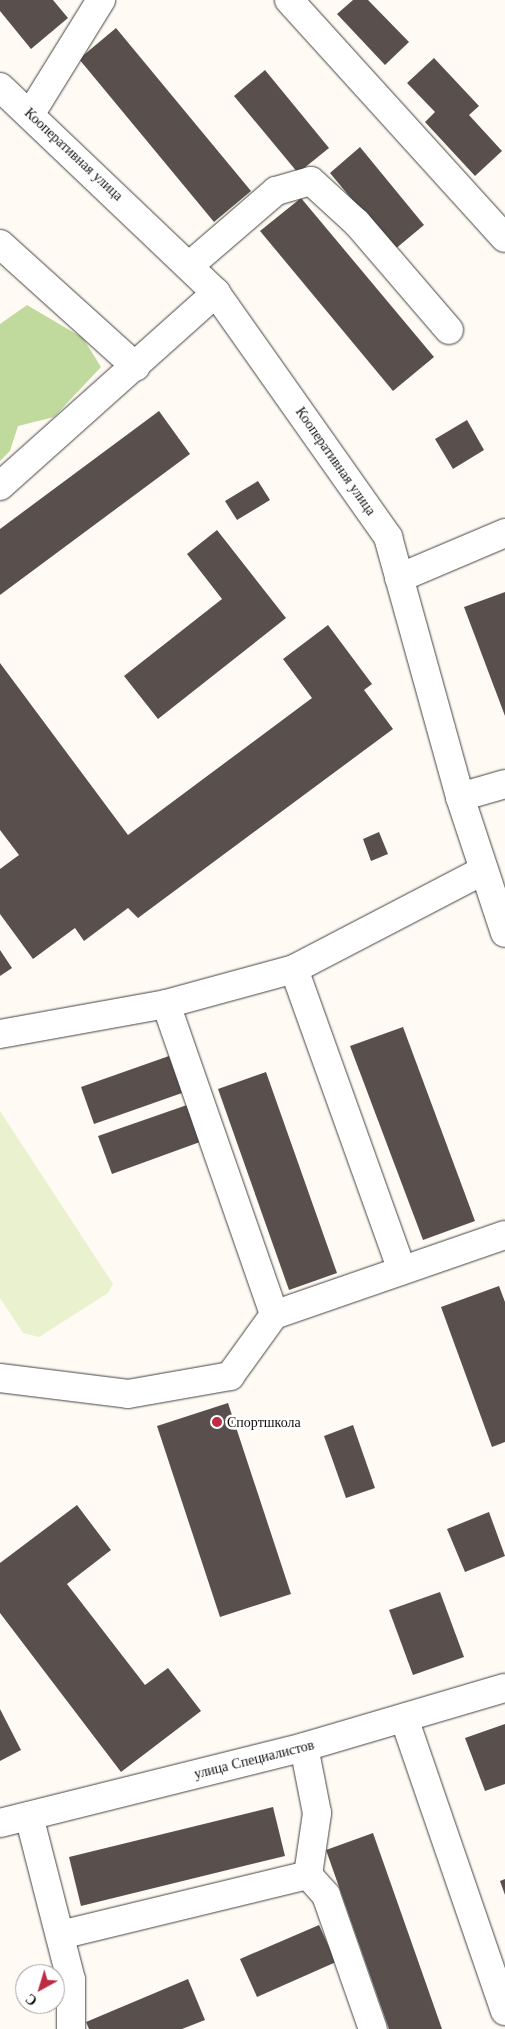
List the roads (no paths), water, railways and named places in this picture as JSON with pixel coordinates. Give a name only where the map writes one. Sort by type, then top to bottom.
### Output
[{"type":"street","points":[[31,113],[101,0]]},
{"type":"street","points":[[289,0],[505,238]]},
{"type":"street","name":"Кооперативная улица","points":[[0,87],[31,113],[216,293],[388,537],[460,797],[505,933]]},
{"type":"street","points":[[189,266],[276,191],[311,181],[357,223],[449,330]]},
{"type":"street","points":[[0,244],[136,367]]},
{"type":"street","points":[[0,486],[136,367],[216,293]]},
{"type":"street","points":[[399,578],[505,533]]},
{"type":"street","points":[[460,797],[505,784]]},
{"type":"street","points":[[0,1034],[166,1004],[294,969],[484,870]]},
{"type":"street","points":[[294,969],[402,1270]]},
{"type":"street","points":[[166,1004],[274,1314]]},
{"type":"street","points":[[0,1378],[128,1394],[230,1376],[274,1314],[505,1234]]},
{"type":"street","name":"улица Специалистов","points":[[0,1823],[304,1747],[505,1688]]},
{"type":"street","points":[[404,1718],[505,2011]]},
{"type":"street","points":[[304,1747],[317,1813],[308,1875]]},
{"type":"street","points":[[29,1816],[71,1980],[71,2029]]},
{"type":"street","points":[[60,1935],[308,1875]]},
{"type":"street","points":[[308,1875],[326,1895],[373,2029]]},
{"type":"place","name":"Спортшкола","points":[[217,1422]]}]
